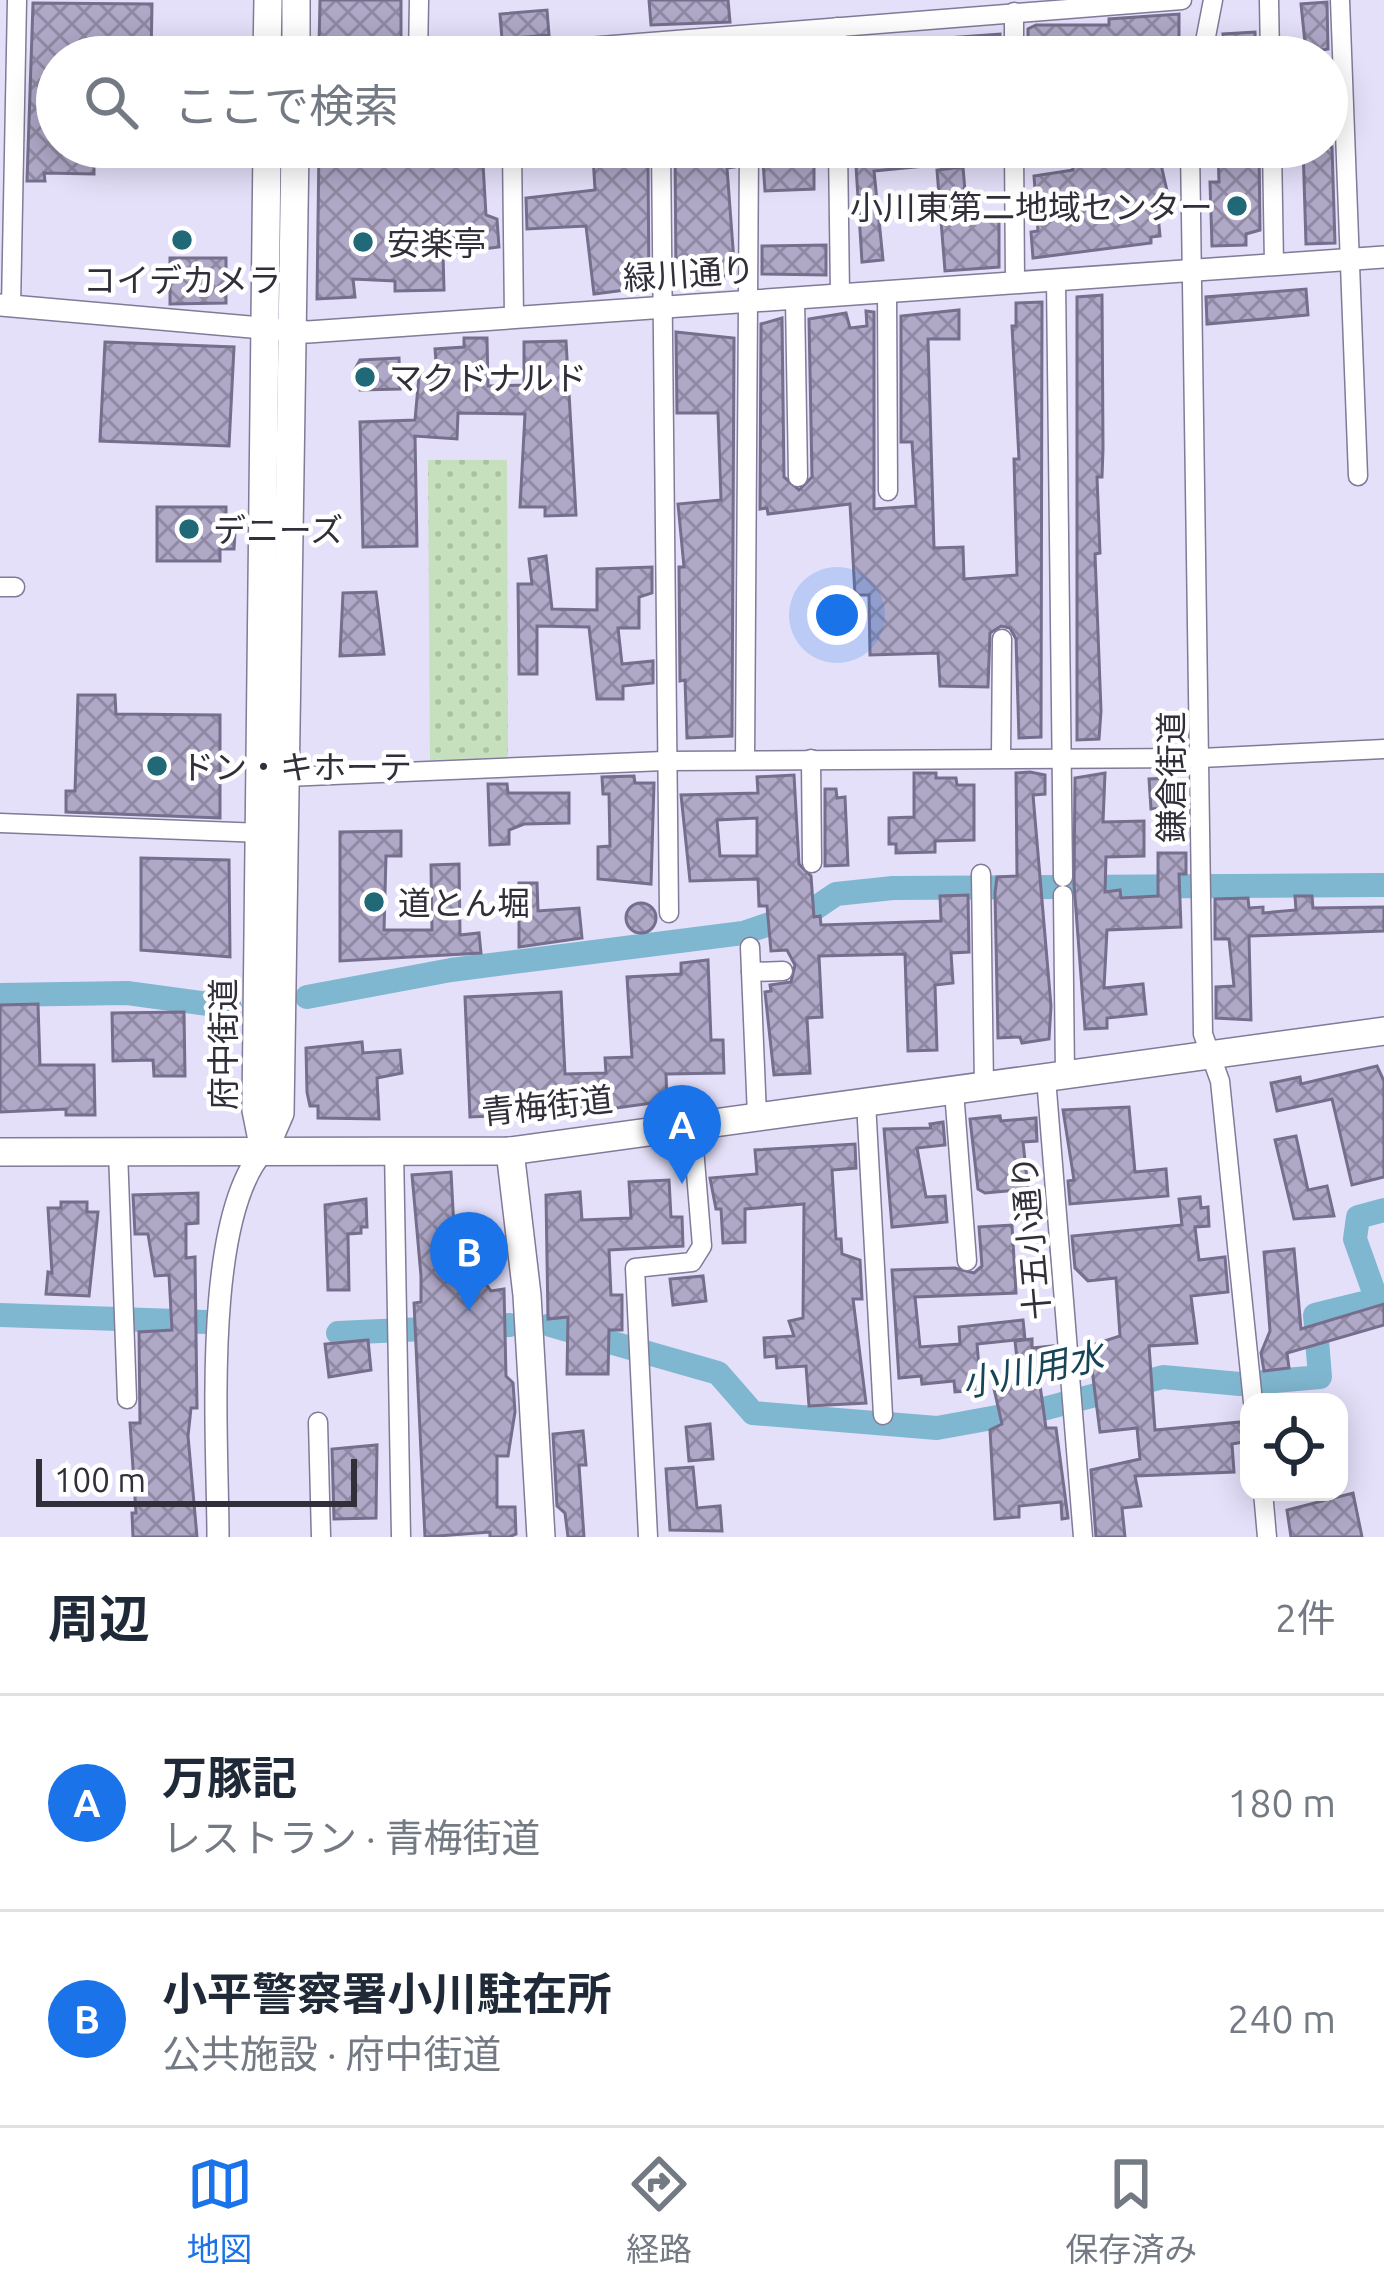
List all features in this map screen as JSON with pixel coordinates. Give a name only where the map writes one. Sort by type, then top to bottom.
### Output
[{"type":"main road","points":[[267,36],[268,0]]},
{"type":"main road","points":[[296,0],[296,36]]},
{"type":"main road","name":"府中街道","points":[[264,1150],[280,1113],[286,777],[282,332],[269,168]]},
{"type":"main road","name":"府中街道","points":[[264,1150],[256,1110],[260,833],[294,168]]},
{"type":"main road","name":"青梅街道","points":[[0,1152],[510,1151],[1384,1031]]},
{"type":"main road","points":[[510,1151],[527,1295],[541,1537]]},
{"type":"street","points":[[6,306],[17,0]]},
{"type":"street","points":[[418,36],[419,0]]},
{"type":"street","points":[[727,36],[837,27],[939,9],[1014,12],[1182,0]]},
{"type":"street","points":[[1206,36],[1213,0]]},
{"type":"street","points":[[1269,0],[1270,36]]},
{"type":"street","points":[[1340,0],[1342,36]]},
{"type":"street","points":[[1014,12],[1014,36]]},
{"type":"street","points":[[837,27],[837,36]]},
{"type":"street","points":[[512,168],[514,318]]},
{"type":"street","points":[[661,168],[669,914]]},
{"type":"street","points":[[745,760],[749,168]]},
{"type":"street","points":[[838,168],[840,295]]},
{"type":"street","points":[[1014,168],[1015,282]]},
{"type":"street","name":"鎌倉街道","points":[[1191,168],[1203,1034],[1220,1082],[1252,1390]]},
{"type":"street","points":[[1272,168],[1274,264]]},
{"type":"street","points":[[1347,168],[1358,476]]},
{"type":"street","name":"緑川通り","points":[[6,306],[282,332],[1384,256]]},
{"type":"street","name":"十五小通り","points":[[1056,280],[1063,886],[1055,1077],[1083,1537]]},
{"type":"street","points":[[887,291],[888,490]]},
{"type":"street","points":[[795,298],[798,478]]},
{"type":"street","points":[[1001,758],[1002,639]]},
{"type":"street","points":[[286,777],[664,761],[1201,758],[1384,748]]},
{"type":"street","points":[[811,759],[812,863]]},
{"type":"street","points":[[0,823],[260,833]]},
{"type":"street","points":[[981,883],[984,1087]]},
{"type":"street","points":[[750,947],[757,1116]]},
{"type":"street","points":[[751,972],[783,971]]},
{"type":"street","points":[[954,1090],[967,1261]]},
{"type":"street","points":[[866,1102],[883,1414]]},
{"type":"street","points":[[647,1537],[635,1268],[692,1262],[702,1246],[692,1124]]},
{"type":"street","points":[[394,1149],[401,1537]]},
{"type":"street","points":[[118,1150],[127,1399]]},
{"type":"street","points":[[218,1537],[217,1309],[244,1172],[264,1150]]},
{"type":"street","points":[[318,1422],[320,1537]]},
{"type":"street","points":[[1264,1501],[1267,1537]]},
{"type":"green space","points":[[428,460],[507,460],[508,757],[430,760]]},
{"type":"building","points":[[320,0],[401,0],[401,36],[319,36]]},
{"type":"building","points":[[649,0],[728,0],[730,22],[651,25]]},
{"type":"building","points":[[1327,2],[1328,36],[1304,36],[1301,4]]},
{"type":"building","points":[[33,3],[152,4],[151,36],[36,36],[36,168],[94,168],[94,174],[44,173],[45,181],[27,181]]},
{"type":"building","points":[[547,10],[549,35],[502,36],[500,14]]},
{"type":"building","points":[[1179,14],[1179,36],[1028,36],[1028,29],[1036,25],[1109,25],[1109,19]]},
{"type":"building","points":[[1255,32],[1255,36],[1223,36]]},
{"type":"building","points":[[319,168],[483,168],[486,215],[497,219],[499,247],[443,254],[444,290],[395,291],[395,281],[353,279],[355,297],[317,299]]},
{"type":"building","points":[[594,168],[648,168],[649,287],[594,294],[586,226],[527,229],[526,198],[595,190]]},
{"type":"building","points":[[675,168],[727,168],[735,275],[676,280]]},
{"type":"building","points":[[763,168],[814,168],[814,189],[765,191]]},
{"type":"building","points":[[856,168],[905,168],[874,171],[883,260],[862,262]]},
{"type":"building","points":[[963,168],[967,215],[999,213],[999,267],[945,271],[937,170]]},
{"type":"building","points":[[1162,168],[1170,204],[1157,205],[1160,236],[1151,237],[1151,243],[1033,258],[1031,232],[1038,231],[1034,176]]},
{"type":"building","name":"小川東第二地域センター","points":[[1219,168],[1259,168],[1260,230],[1246,234],[1246,245],[1212,246],[1210,182],[1219,182]]},
{"type":"building","points":[[1304,168],[1333,168],[1335,243],[1306,244]]},
{"type":"building","points":[[826,245],[826,275],[762,274],[762,246]]},
{"type":"building","points":[[170,258],[226,258],[226,303],[170,304]]},
{"type":"building","points":[[1306,289],[1308,315],[1207,324],[1206,297]]},
{"type":"building","points":[[1102,295],[1103,449],[1102,477],[1097,477],[1100,553],[1095,554],[1101,711],[1099,739],[1077,740],[1077,297]]},
{"type":"building","points":[[1042,302],[1041,737],[1019,738],[1016,639],[1010,628],[1001,626],[990,633],[988,687],[940,686],[938,653],[870,655],[869,595],[855,595],[850,504],[768,514],[767,508],[760,509],[761,324],[782,318],[784,477],[799,490],[812,477],[809,319],[846,313],[850,328],[867,326],[866,311],[874,312],[874,509],[916,506],[912,442],[901,442],[901,316],[959,310],[959,339],[928,339],[934,548],[963,547],[964,579],[1017,575],[1014,459],[1019,459],[1012,326],[1016,326],[1016,303]]},
{"type":"building","points":[[676,332],[734,338],[732,736],[687,738],[685,680],[680,681],[679,567],[684,567],[678,504],[721,500],[718,413],[677,413]]},
{"type":"building","points":[[464,338],[487,338],[488,386],[524,385],[524,342],[566,341],[576,515],[545,516],[545,507],[520,507],[525,414],[458,413],[457,439],[415,436],[417,546],[363,547],[360,422],[415,420],[419,376],[437,374],[435,349],[464,347]]},
{"type":"building","points":[[105,342],[234,347],[229,446],[100,441]]},
{"type":"building","points":[[399,358],[400,389],[360,390],[354,371],[360,360]]},
{"type":"building","points":[[157,507],[226,507],[226,531],[235,532],[234,549],[220,549],[220,561],[157,561]]},
{"type":"building","points":[[546,556],[552,609],[597,610],[597,569],[652,567],[652,593],[639,597],[639,628],[618,628],[622,664],[653,661],[653,683],[623,686],[623,699],[597,699],[589,627],[537,626],[537,674],[519,674],[518,584],[532,584],[529,559]]},
{"type":"building","points":[[376,592],[384,654],[340,656],[343,593]]},
{"type":"building","points":[[78,695],[115,695],[116,714],[220,715],[220,818],[66,812],[66,791],[75,791]]},
{"type":"building","points":[[914,773],[936,773],[936,778],[956,778],[957,785],[974,785],[974,840],[935,841],[935,852],[896,853],[896,844],[889,844],[889,818],[914,817]]},
{"type":"building","points":[[1016,773],[1045,775],[1045,794],[1033,795],[1051,1006],[1049,1039],[1022,1043],[1020,1037],[998,1038],[995,893],[997,877],[1017,876]]},
{"type":"building","points":[[1105,773],[1103,822],[1144,821],[1144,856],[1106,857],[1105,892],[1120,890],[1121,898],[1158,896],[1158,853],[1186,853],[1186,874],[1179,874],[1181,927],[1107,930],[1104,988],[1143,984],[1146,1014],[1107,1018],[1107,1028],[1085,1029],[1074,884],[1075,778]]},
{"type":"building","points":[[794,775],[799,864],[811,876],[814,917],[820,916],[821,925],[941,921],[940,896],[968,895],[969,952],[951,953],[953,983],[935,985],[937,1050],[908,1051],[905,954],[819,956],[822,1017],[807,1018],[810,1073],[774,1075],[765,992],[771,991],[770,985],[791,982],[795,965],[787,950],[771,951],[767,906],[759,906],[758,879],[690,881],[681,795],[758,793],[757,777]],"holes":[[[757,818],[757,856],[720,856],[717,820]]]},
{"type":"building","points":[[634,776],[635,783],[654,783],[651,884],[598,879],[598,847],[610,846],[609,794],[603,794],[602,777]]},
{"type":"building","points":[[1170,778],[1171,789],[1180,789],[1179,807],[1151,809],[1149,779]]},
{"type":"building","points":[[488,784],[507,784],[508,793],[569,793],[569,823],[524,824],[509,830],[509,844],[490,845]]},
{"type":"building","points":[[825,789],[836,789],[837,798],[845,797],[848,865],[825,866]]},
{"type":"building","points":[[401,831],[401,856],[386,856],[384,930],[432,930],[431,865],[459,864],[460,935],[479,933],[481,953],[340,961],[340,832]]},
{"type":"building","points":[[141,858],[229,860],[230,957],[141,950]]},
{"type":"building","points":[[519,883],[537,883],[538,911],[579,908],[582,938],[519,947]]},
{"type":"building","points":[[1295,896],[1312,896],[1313,908],[1384,907],[1384,931],[1249,936],[1251,1020],[1216,1018],[1216,987],[1234,986],[1229,939],[1215,939],[1215,899],[1248,898],[1249,908],[1263,907],[1263,913],[1296,910]]},
{"type":"building","points":[[641,903],[652,907],[656,918],[652,929],[641,933],[630,929],[626,918],[630,907]]},
{"type":"building","points":[[708,960],[711,1040],[723,1040],[724,1073],[666,1074],[667,1101],[587,1112],[470,1117],[465,997],[561,992],[565,1074],[606,1073],[605,1058],[632,1057],[627,977],[681,974],[681,963]]},
{"type":"building","points":[[38,1004],[40,1065],[94,1065],[95,1115],[66,1115],[66,1109],[0,1112],[0,1005]]},
{"type":"building","points":[[184,1012],[185,1076],[154,1076],[153,1060],[113,1061],[112,1013]]},
{"type":"building","points":[[362,1042],[363,1053],[400,1050],[402,1073],[377,1078],[379,1119],[318,1118],[318,1106],[310,1106],[307,1092],[306,1048]]},
{"type":"building","points":[[1377,1066],[1384,1081],[1384,1177],[1352,1185],[1332,1099],[1277,1111],[1271,1083],[1300,1077],[1301,1084]]},
{"type":"building","points":[[1129,1107],[1135,1172],[1166,1169],[1168,1196],[1070,1204],[1068,1181],[1074,1180],[1063,1110]]},
{"type":"building","points":[[1000,1116],[1001,1121],[1036,1118],[1037,1141],[1023,1142],[1028,1189],[985,1193],[978,1189],[970,1119]]},
{"type":"building","points":[[943,1122],[945,1145],[917,1148],[926,1197],[945,1196],[947,1222],[892,1227],[884,1129],[931,1128],[930,1124]]},
{"type":"building","points":[[1296,1136],[1308,1190],[1327,1186],[1334,1216],[1294,1219],[1275,1140]]},
{"type":"building","points":[[855,1144],[856,1168],[832,1170],[836,1239],[841,1239],[842,1254],[860,1260],[862,1299],[853,1299],[866,1403],[809,1406],[806,1366],[777,1368],[776,1356],[765,1357],[764,1338],[794,1336],[789,1321],[803,1318],[804,1204],[745,1209],[745,1242],[723,1243],[721,1209],[716,1209],[710,1178],[757,1174],[755,1150]]},
{"type":"building","points":[[451,1172],[454,1229],[483,1232],[486,1284],[491,1291],[504,1289],[506,1376],[513,1383],[515,1412],[508,1456],[497,1456],[497,1507],[515,1507],[516,1534],[509,1537],[490,1537],[490,1532],[425,1537],[414,1303],[421,1302],[421,1276],[412,1175]]},
{"type":"building","points":[[669,1180],[671,1217],[682,1217],[683,1246],[609,1250],[611,1295],[622,1295],[622,1330],[609,1330],[608,1374],[567,1374],[568,1317],[548,1319],[546,1195],[580,1192],[582,1220],[631,1218],[629,1182]]},
{"type":"building","points":[[198,1193],[198,1223],[186,1224],[186,1258],[195,1257],[197,1408],[191,1408],[188,1436],[197,1537],[133,1537],[132,1513],[136,1513],[130,1423],[140,1423],[139,1332],[172,1330],[169,1275],[155,1276],[148,1234],[135,1234],[133,1195]]},
{"type":"building","points":[[1200,1197],[1201,1208],[1208,1207],[1209,1226],[1195,1227],[1199,1260],[1225,1257],[1228,1292],[1191,1296],[1197,1343],[1149,1346],[1155,1430],[1240,1422],[1240,1443],[1232,1444],[1234,1472],[1135,1476],[1141,1506],[1122,1508],[1125,1537],[1096,1537],[1091,1470],[1140,1459],[1137,1428],[1100,1432],[1089,1346],[1120,1336],[1116,1278],[1088,1281],[1075,1268],[1072,1236],[1182,1225],[1179,1199]]},
{"type":"building","points":[[366,1199],[367,1227],[348,1234],[349,1290],[328,1290],[325,1205]]},
{"type":"building","points":[[61,1202],[87,1202],[87,1212],[98,1212],[89,1296],[46,1294],[48,1272],[52,1273],[48,1208],[61,1208]]},
{"type":"building","points":[[1012,1225],[1016,1293],[915,1297],[920,1347],[960,1344],[959,1327],[1023,1320],[1025,1339],[977,1344],[981,1390],[955,1392],[954,1381],[922,1384],[921,1376],[899,1378],[892,1270],[955,1268],[974,1273],[982,1266],[979,1227]]},
{"type":"building","points":[[1294,1249],[1301,1329],[1384,1304],[1384,1325],[1287,1353],[1289,1368],[1264,1371],[1261,1353],[1270,1331],[1264,1252]]},
{"type":"building","points":[[703,1276],[706,1301],[673,1305],[670,1279]]},
{"type":"building","points":[[1032,1339],[1032,1348],[1053,1346],[1056,1369],[1038,1371],[1046,1428],[1056,1428],[1068,1518],[1062,1519],[1061,1502],[1019,1506],[1019,1517],[995,1519],[990,1430],[1002,1424],[992,1380],[1019,1377],[1015,1341]]},
{"type":"building","points":[[368,1340],[371,1370],[329,1377],[325,1344]]},
{"type":"building","points":[[710,1424],[713,1459],[689,1461],[686,1427]]},
{"type":"building","points":[[583,1431],[586,1465],[579,1465],[584,1537],[568,1537],[565,1513],[557,1506],[553,1434]]},
{"type":"building","points":[[377,1445],[376,1518],[334,1519],[332,1449]]},
{"type":"building","points":[[693,1467],[697,1508],[720,1506],[722,1531],[670,1530],[666,1469]]},
{"type":"building","points":[[1353,1493],[1362,1537],[1291,1537],[1287,1510],[1322,1501],[1348,1501]]},
{"type":"waterway","points":[[307,997],[451,970],[743,933],[814,909],[836,894],[893,888],[1384,885]]},
{"type":"waterway","points":[[0,995],[127,993],[230,1007]]},
{"type":"waterway","name":"小川用水","points":[[550,1325],[718,1373],[753,1413],[937,1428],[1047,1408],[1163,1377],[1240,1384],[1320,1377],[1315,1315],[1372,1301],[1375,1295],[1355,1239],[1358,1217],[1384,1210]]},
{"type":"waterway","name":"小川用水","points":[[0,1315],[206,1322]]},
{"type":"waterway","name":"小川用水","points":[[338,1333],[510,1325]]},
{"type":"place","name":"小川東第二地域センター","points":[[1237,206]]},
{"type":"place","name":"コイデカメラ","points":[[182,240]]},
{"type":"place","name":"安楽亭","points":[[363,242]]},
{"type":"place","name":"マクドナルド","points":[[365,377]]},
{"type":"place","name":"デニーズ","points":[[189,529]]},
{"type":"place","name":"ドン・キホーテ","points":[[157,766]]},
{"type":"place","name":"道とん堀","points":[[374,902]]},
{"type":"place","name":"万豚記","points":[[682,1184]]},
{"type":"place","name":"小平警察署小川駐在所","points":[[469,1311]]}]
